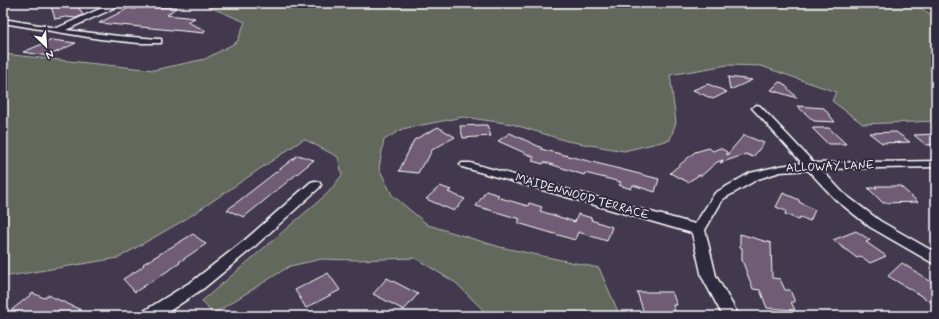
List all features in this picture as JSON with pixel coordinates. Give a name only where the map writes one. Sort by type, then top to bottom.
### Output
[{"type":"street","points":[[57,31],[106,10],[118,3]]},
{"type":"street","points":[[3,21],[57,31],[158,41]]},
{"type":"street","points":[[757,108],[839,196],[875,224],[936,260]]},
{"type":"street","name":"ALLOWAY LANE","points":[[698,230],[719,196],[754,176],[780,169],[811,166],[936,164]]},
{"type":"street","name":"MAIDENWOOD TERRACE","points":[[466,165],[698,230]]},
{"type":"street","points":[[150,316],[199,284],[245,247],[315,185]]},
{"type":"street","points":[[698,230],[709,278],[732,316]]},
{"type":"green space","points":[[200,3],[911,3],[936,17],[936,39],[933,40],[934,53],[936,55],[936,121],[863,124],[832,101],[836,92],[761,66],[727,65],[670,75],[676,122],[670,140],[624,151],[567,141],[512,124],[463,117],[402,129],[384,140],[379,168],[392,195],[428,225],[500,247],[599,268],[620,316],[489,316],[456,283],[415,258],[355,260],[322,259],[290,266],[213,314],[202,301],[328,193],[342,175],[338,157],[304,139],[186,219],[118,258],[3,277],[3,54],[154,70],[205,59],[237,42],[245,22]]},
{"type":"building","points":[[59,3],[76,3],[83,15],[76,18],[66,17],[55,19],[51,6]]},
{"type":"building","points":[[138,7],[177,7],[167,15],[195,18],[187,22],[205,30],[204,33],[99,23],[129,8],[135,9]]},
{"type":"building","points":[[52,40],[76,43],[48,56],[23,52]]},
{"type":"building","points":[[728,77],[752,80],[730,90]]},
{"type":"building","points":[[779,82],[783,83],[797,98],[771,90]]},
{"type":"building","points":[[708,84],[727,92],[713,99],[693,90]]},
{"type":"building","points":[[797,106],[824,108],[835,122],[814,121]]},
{"type":"building","points":[[487,125],[491,136],[463,138],[460,126]]},
{"type":"building","points":[[438,127],[455,137],[432,150],[418,173],[399,171],[414,140]]},
{"type":"building","points":[[812,128],[829,128],[846,144],[828,144]]},
{"type":"building","points":[[896,132],[910,142],[882,143],[869,133]]},
{"type":"building","points":[[510,133],[542,148],[541,149],[659,179],[655,192],[633,185],[631,189],[619,185],[621,182],[585,173],[584,175],[544,162],[543,164],[532,161],[534,157],[498,141]]},
{"type":"building","points":[[936,134],[936,144],[926,145],[914,135]]},
{"type":"building","points":[[744,135],[764,143],[753,157],[746,154],[720,163],[723,160],[717,162],[701,176],[699,175],[688,182],[670,173],[695,152],[709,148],[713,151],[720,148],[727,152],[727,155]]},
{"type":"building","points":[[298,155],[314,160],[244,217],[227,210]]},
{"type":"building","points":[[440,186],[451,190],[448,192],[465,199],[454,211],[426,199]]},
{"type":"building","points":[[875,186],[900,186],[918,202],[883,203],[868,188],[877,188]]},
{"type":"building","points":[[486,191],[499,195],[497,197],[528,206],[529,203],[542,207],[540,211],[575,222],[578,214],[592,218],[591,220],[612,227],[607,241],[578,232],[575,240],[518,223],[520,219],[476,206]]},
{"type":"building","points":[[783,193],[799,200],[799,202],[815,210],[810,221],[800,217],[799,220],[785,214],[786,211],[776,207]]},
{"type":"building","points":[[856,231],[870,240],[866,242],[886,256],[870,263],[861,256],[857,258],[833,240]]},
{"type":"building","points":[[193,234],[206,244],[135,292],[123,279],[138,270],[144,265],[143,264]]},
{"type":"building","points":[[740,234],[771,243],[772,278],[780,279],[785,290],[790,290],[795,302],[791,302],[795,310],[767,308],[760,290],[753,289],[742,260]]},
{"type":"building","points":[[902,263],[936,285],[936,305],[888,276]]},
{"type":"building","points":[[328,273],[340,290],[306,308],[295,290]]},
{"type":"building","points":[[387,278],[418,294],[404,310],[373,294]]},
{"type":"building","points":[[637,292],[672,292],[677,305],[673,305],[677,316],[645,316]]},
{"type":"building","points":[[33,293],[44,298],[48,295],[81,310],[74,316],[4,316]]}]
